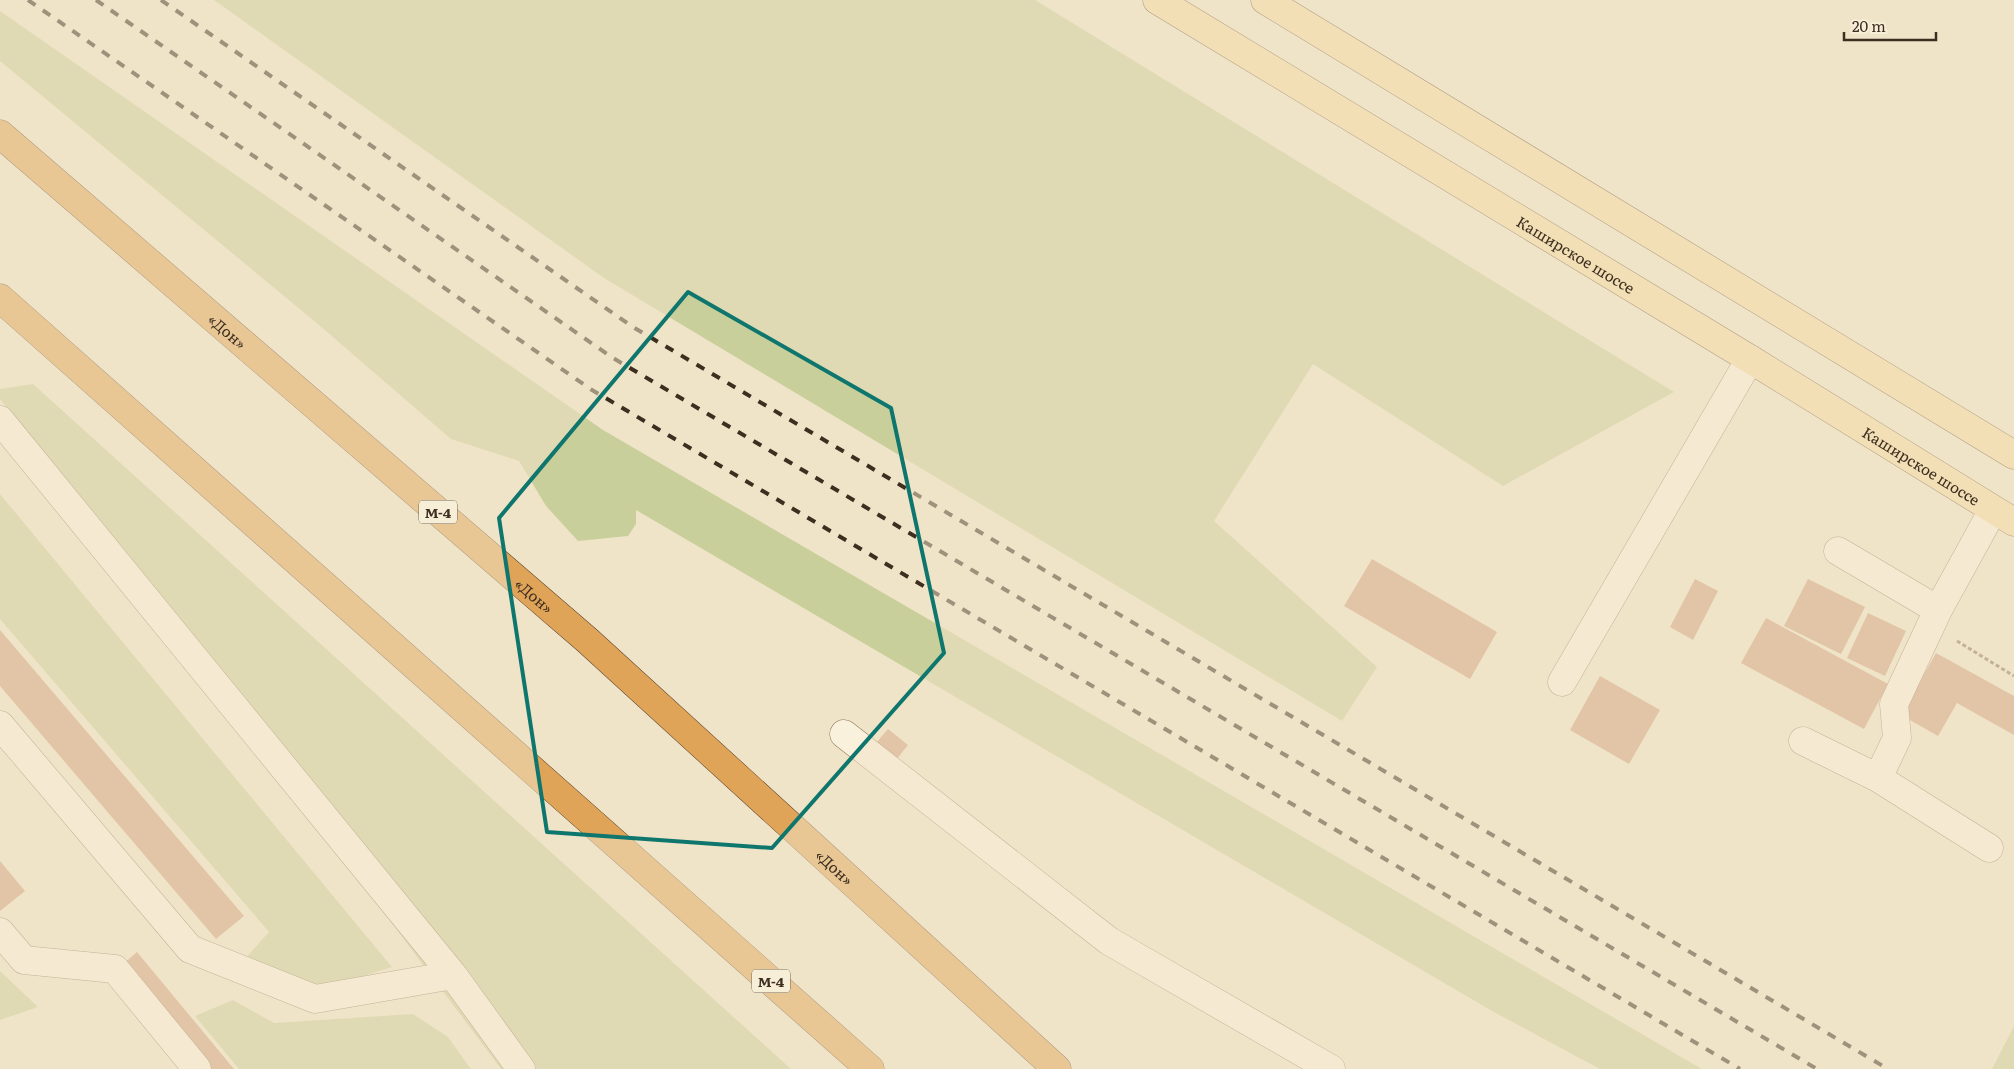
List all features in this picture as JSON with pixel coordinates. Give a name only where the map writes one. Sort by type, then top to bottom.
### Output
[{"type":"highway","name":"«Дон»","points":[[0,134],[587,640],[1057,1069]]},
{"type":"highway","name":"М-4","points":[[0,298],[870,1069]]},
{"type":"main road","name":"Каширское шоссе","points":[[1157,0],[1750,359],[2004,516]]},
{"type":"main road","points":[[1266,0],[2014,456]]},
{"type":"lane","points":[[1562,682],[1750,359]]},
{"type":"lane","points":[[0,420],[453,975],[521,1069]]},
{"type":"lane","points":[[1878,778],[1897,738],[1894,704],[1934,617],[2004,516]]},
{"type":"lane","points":[[1838,551],[1934,617]]},
{"type":"lane","points":[[0,725],[190,949],[315,998],[453,975]]},
{"type":"lane","points":[[844,734],[1108,941],[1331,1069]]},
{"type":"lane","points":[[1803,741],[1878,778],[1989,848]]},
{"type":"lane","points":[[0,932],[24,960],[114,969],[197,1069]]},
{"type":"path","points":[[1934,617],[2014,676]]},
{"type":"highlighted area","points":[[688,292],[891,408],[944,653],[772,848],[547,832],[499,518]]},
{"type":"green space","points":[[214,0],[1035,0],[1674,392],[1503,486],[1313,364],[1214,521],[1377,667],[1342,721],[604,278]]},
{"type":"green space","points":[[0,11],[603,430],[1702,1069],[1600,1069],[1492,1011],[636,510],[636,524],[628,536],[578,541],[546,506],[519,461],[451,439],[319,325],[0,61]]},
{"type":"green space","points":[[33,384],[791,1069],[501,1069],[0,399],[0,389]]},
{"type":"green space","points":[[0,494],[392,967],[319,990],[242,962],[269,932],[0,619]]},
{"type":"green space","points":[[0,971],[38,1007],[0,1020]]},
{"type":"green space","points":[[233,1000],[274,1023],[413,1014],[448,1037],[471,1069],[239,1069],[195,1016]]},
{"type":"green space","points":[[2014,1026],[2014,1069],[1992,1069]]},
{"type":"building","points":[[1372,559],[1497,632],[1470,679],[1344,606]]},
{"type":"building","points":[[1695,579],[1718,591],[1693,640],[1670,627]]},
{"type":"building","points":[[1808,579],[1865,607],[1841,654],[1784,626]]},
{"type":"building","points":[[1868,613],[1906,631],[1885,676],[1847,658]]},
{"type":"building","points":[[1766,618],[1888,684],[1864,729],[1741,663]]},
{"type":"building","points":[[0,630],[244,916],[216,939],[0,686]]},
{"type":"building","points":[[1936,653],[2014,696],[2014,735],[1957,703],[1938,736],[1901,715]]},
{"type":"building","points":[[1600,676],[1660,710],[1629,764],[1570,730]]},
{"type":"building","points":[[888,729],[908,745],[896,760],[876,743]]},
{"type":"building","points":[[0,861],[25,891],[0,911]]},
{"type":"building","points":[[137,952],[234,1069],[208,1069],[122,965]]},
{"type":"railway","points":[[28,0],[592,390],[1740,1069]]},
{"type":"railway","points":[[96,0],[613,358],[1817,1069]]},
{"type":"railway","points":[[161,0],[633,327],[1888,1069]]}]
